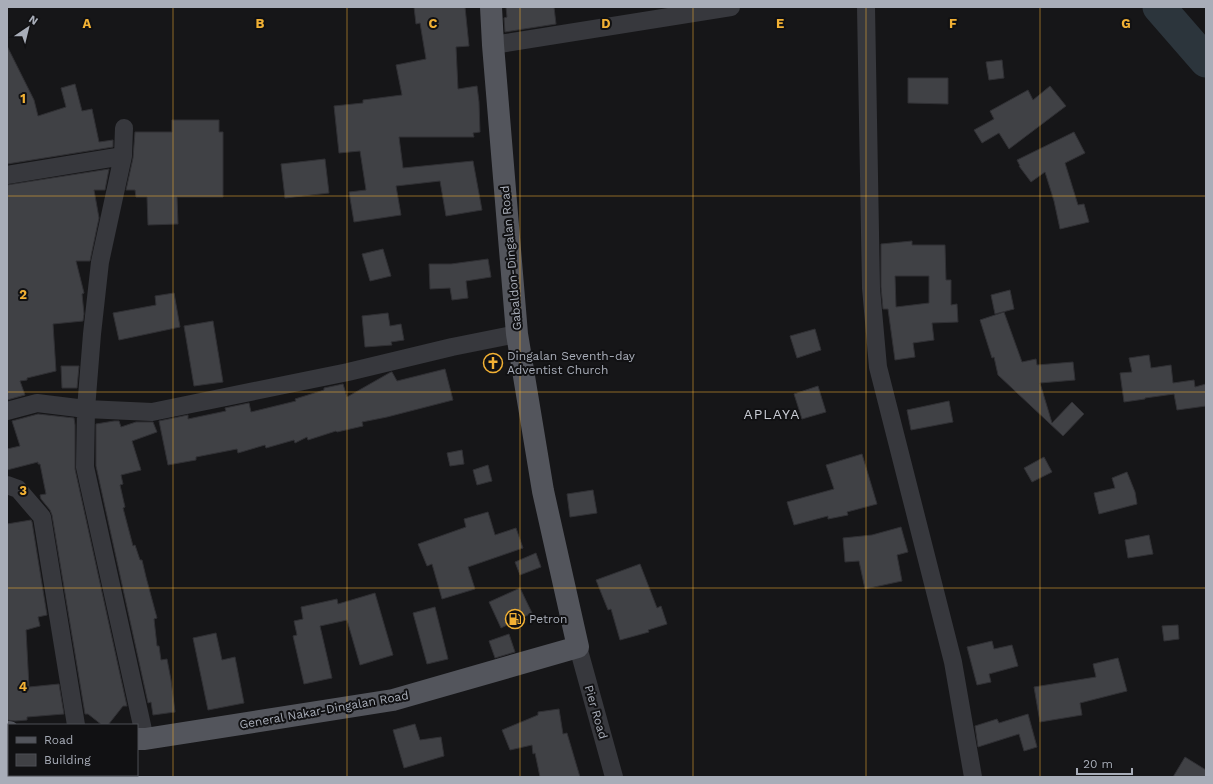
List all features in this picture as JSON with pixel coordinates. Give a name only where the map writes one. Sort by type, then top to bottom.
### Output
[{"type":"main road","name":"Gabaldon-Dingalan Road","points":[[491,7],[517,334],[544,491],[578,647]]},
{"type":"main road","name":"General Nakar-Dingalan Road","points":[[141,739],[393,700],[578,647]]},
{"type":"street","points":[[493,45],[731,7]]},
{"type":"street","points":[[866,7],[871,288],[878,367],[954,662],[973,777]]},
{"type":"street","points":[[124,128],[123,156],[100,262],[86,409],[85,467],[138,724]]},
{"type":"street","points":[[7,175],[123,156]]},
{"type":"street","points":[[7,412],[37,403],[86,409],[152,412],[348,372],[452,347],[517,334]]},
{"type":"street","points":[[7,485],[18,489],[42,517],[76,724]]},
{"type":"street","name":"Pier Road","points":[[578,647],[614,777]]},
{"type":"street","points":[[138,724],[141,739]]},
{"type":"building","points":[[414,7],[465,7],[469,46],[456,47],[458,89],[477,86],[480,132],[473,133],[474,137],[399,137],[403,168],[473,161],[482,210],[446,216],[440,181],[396,186],[401,215],[354,222],[349,192],[366,190],[360,151],[339,153],[334,106],[363,103],[363,100],[402,95],[396,65],[426,59],[420,23],[416,24]]},
{"type":"building","points":[[506,7],[554,7],[556,24],[505,32],[504,18],[507,17]]},
{"type":"building","points":[[7,46],[34,100],[38,116],[66,107],[61,88],[75,84],[82,111],[92,109],[99,142],[113,140],[113,147],[7,164]]},
{"type":"building","points":[[1002,60],[1004,78],[989,80],[986,62]]},
{"type":"building","points":[[908,78],[948,78],[948,104],[908,103]]},
{"type":"building","points":[[1050,86],[1066,106],[1009,149],[999,133],[982,143],[974,130],[994,119],[990,111],[1028,90],[1033,100]]},
{"type":"building","points":[[172,120],[219,120],[219,132],[223,132],[223,197],[177,197],[178,224],[148,225],[147,197],[136,197],[135,190],[126,190],[133,158],[135,132],[172,132]]},
{"type":"building","points":[[1074,132],[1085,153],[1065,163],[1078,205],[1084,204],[1089,222],[1060,229],[1054,201],[1045,172],[1031,182],[1019,166],[1017,160]]},
{"type":"building","points":[[325,159],[329,193],[285,198],[281,164]]},
{"type":"building","points":[[109,169],[105,190],[94,190],[99,218],[90,261],[76,261],[84,293],[82,294],[84,314],[83,321],[53,324],[56,371],[20,381],[25,395],[7,400],[7,185]]},
{"type":"building","points":[[912,241],[912,245],[945,245],[946,280],[951,280],[951,305],[957,304],[958,322],[932,323],[934,340],[913,343],[915,357],[895,360],[888,309],[883,309],[881,287],[881,244]],"holes":[[[895,276],[929,276],[929,303],[896,307]]]},
{"type":"building","points":[[383,249],[391,276],[370,281],[362,254]]},
{"type":"building","points":[[488,259],[491,277],[466,281],[468,298],[452,300],[450,288],[430,289],[429,264],[451,264]]},
{"type":"building","points":[[1010,290],[1014,309],[995,314],[991,295]]},
{"type":"building","points":[[174,293],[180,327],[119,340],[113,313],[156,305],[155,296]]},
{"type":"building","points":[[1004,312],[1022,362],[1036,359],[1037,365],[1073,362],[1075,380],[1040,383],[1052,423],[1072,402],[1084,414],[1063,436],[998,375],[994,357],[992,358],[980,320]]},
{"type":"building","points":[[388,313],[390,326],[401,324],[404,340],[391,342],[392,345],[365,347],[362,316]]},
{"type":"building","points":[[213,321],[223,382],[194,386],[184,326]]},
{"type":"building","points":[[815,329],[821,350],[797,358],[790,336]]},
{"type":"building","points":[[1149,355],[1151,368],[1171,365],[1173,383],[1194,380],[1195,387],[1206,384],[1206,406],[1177,410],[1174,394],[1124,402],[1120,373],[1132,372],[1129,358]]},
{"type":"building","points":[[61,366],[79,366],[77,388],[62,388]]},
{"type":"building","points":[[445,369],[453,400],[362,422],[363,426],[336,431],[308,440],[307,437],[295,443],[294,440],[266,448],[265,445],[238,453],[237,449],[196,457],[196,460],[168,465],[159,421],[188,415],[188,419],[226,411],[225,408],[249,403],[251,412],[296,401],[295,399],[324,390],[324,388],[343,384],[347,397],[391,372],[397,381]]},
{"type":"building","points":[[818,386],[826,412],[802,419],[794,394]]},
{"type":"building","points":[[949,401],[953,422],[911,430],[907,410]]},
{"type":"building","points":[[38,414],[74,418],[75,469],[127,706],[123,706],[109,724],[101,724],[88,714],[85,714],[52,515],[41,499],[40,495],[46,494],[40,464],[38,464],[38,462],[7,470],[7,449],[20,446],[12,421]]},
{"type":"building","points":[[119,421],[121,427],[136,422],[153,422],[157,432],[132,441],[141,470],[121,475],[123,484],[120,485],[125,507],[123,508],[133,546],[135,545],[140,560],[142,560],[157,618],[154,619],[157,646],[159,646],[161,660],[167,659],[175,712],[153,715],[151,702],[148,703],[96,466],[96,424]]},
{"type":"building","points":[[462,450],[464,464],[450,466],[447,453]]},
{"type":"building","points":[[862,454],[877,504],[847,512],[848,515],[828,519],[828,516],[794,525],[787,502],[834,489],[826,465]]},
{"type":"building","points":[[1044,457],[1052,472],[1032,482],[1024,468]]},
{"type":"building","points":[[488,465],[492,481],[477,485],[473,470]]},
{"type":"building","points":[[1127,472],[1135,492],[1137,504],[1099,514],[1094,493],[1115,488],[1112,478]]},
{"type":"building","points":[[593,490],[597,513],[570,517],[567,494]]},
{"type":"building","points":[[488,512],[495,535],[516,528],[523,548],[468,567],[475,589],[442,599],[432,564],[427,566],[418,544],[466,527],[464,519]]},
{"type":"building","points":[[31,520],[47,615],[38,617],[40,626],[26,630],[29,687],[59,684],[64,714],[27,717],[27,720],[15,721],[7,720],[7,524]]},
{"type":"building","points":[[901,527],[908,552],[897,555],[902,581],[865,589],[859,561],[845,562],[843,538],[872,535]]},
{"type":"building","points":[[1149,535],[1153,554],[1128,558],[1125,540]]},
{"type":"building","points":[[536,553],[541,567],[520,575],[515,562]]},
{"type":"building","points":[[640,564],[657,608],[661,606],[667,624],[648,630],[649,632],[620,640],[611,609],[608,610],[596,580]]},
{"type":"building","points":[[520,588],[532,613],[501,628],[489,602]]},
{"type":"building","points":[[375,593],[393,655],[360,665],[347,620],[320,626],[332,678],[304,684],[293,636],[297,635],[294,621],[303,619],[301,607],[337,599],[338,604]]},
{"type":"building","points":[[435,607],[448,659],[427,664],[413,613]]},
{"type":"building","points":[[1178,625],[1179,639],[1164,641],[1162,626]]},
{"type":"building","points":[[216,633],[222,660],[235,657],[244,703],[208,710],[193,638]]},
{"type":"building","points":[[509,634],[515,652],[495,658],[489,641]]},
{"type":"building","points":[[992,641],[994,649],[1012,645],[1018,666],[989,674],[991,682],[977,685],[967,647]]},
{"type":"building","points":[[1118,658],[1127,691],[1080,703],[1082,715],[1040,722],[1034,687],[1096,677],[1093,664]]},
{"type":"building","points":[[559,709],[563,734],[567,733],[580,777],[540,777],[535,753],[533,754],[532,745],[510,750],[502,730],[538,715],[538,712]]},
{"type":"building","points":[[1028,714],[1037,747],[1024,751],[1019,734],[978,747],[975,726],[997,719],[999,723]]},
{"type":"building","points":[[415,724],[420,740],[441,737],[444,756],[404,768],[393,730]]},
{"type":"building","points":[[1185,757],[1206,770],[1206,777],[1173,777]]},
{"type":"waterway","points":[[1159,7],[1206,61]]},
{"type":"place","name":"Dingalan Seventh-day Adventist Church","points":[[493,363]]},
{"type":"place","name":"Petron","points":[[515,619]]},
{"type":"district","name":"APLAYA","points":[[772,414]]}]
